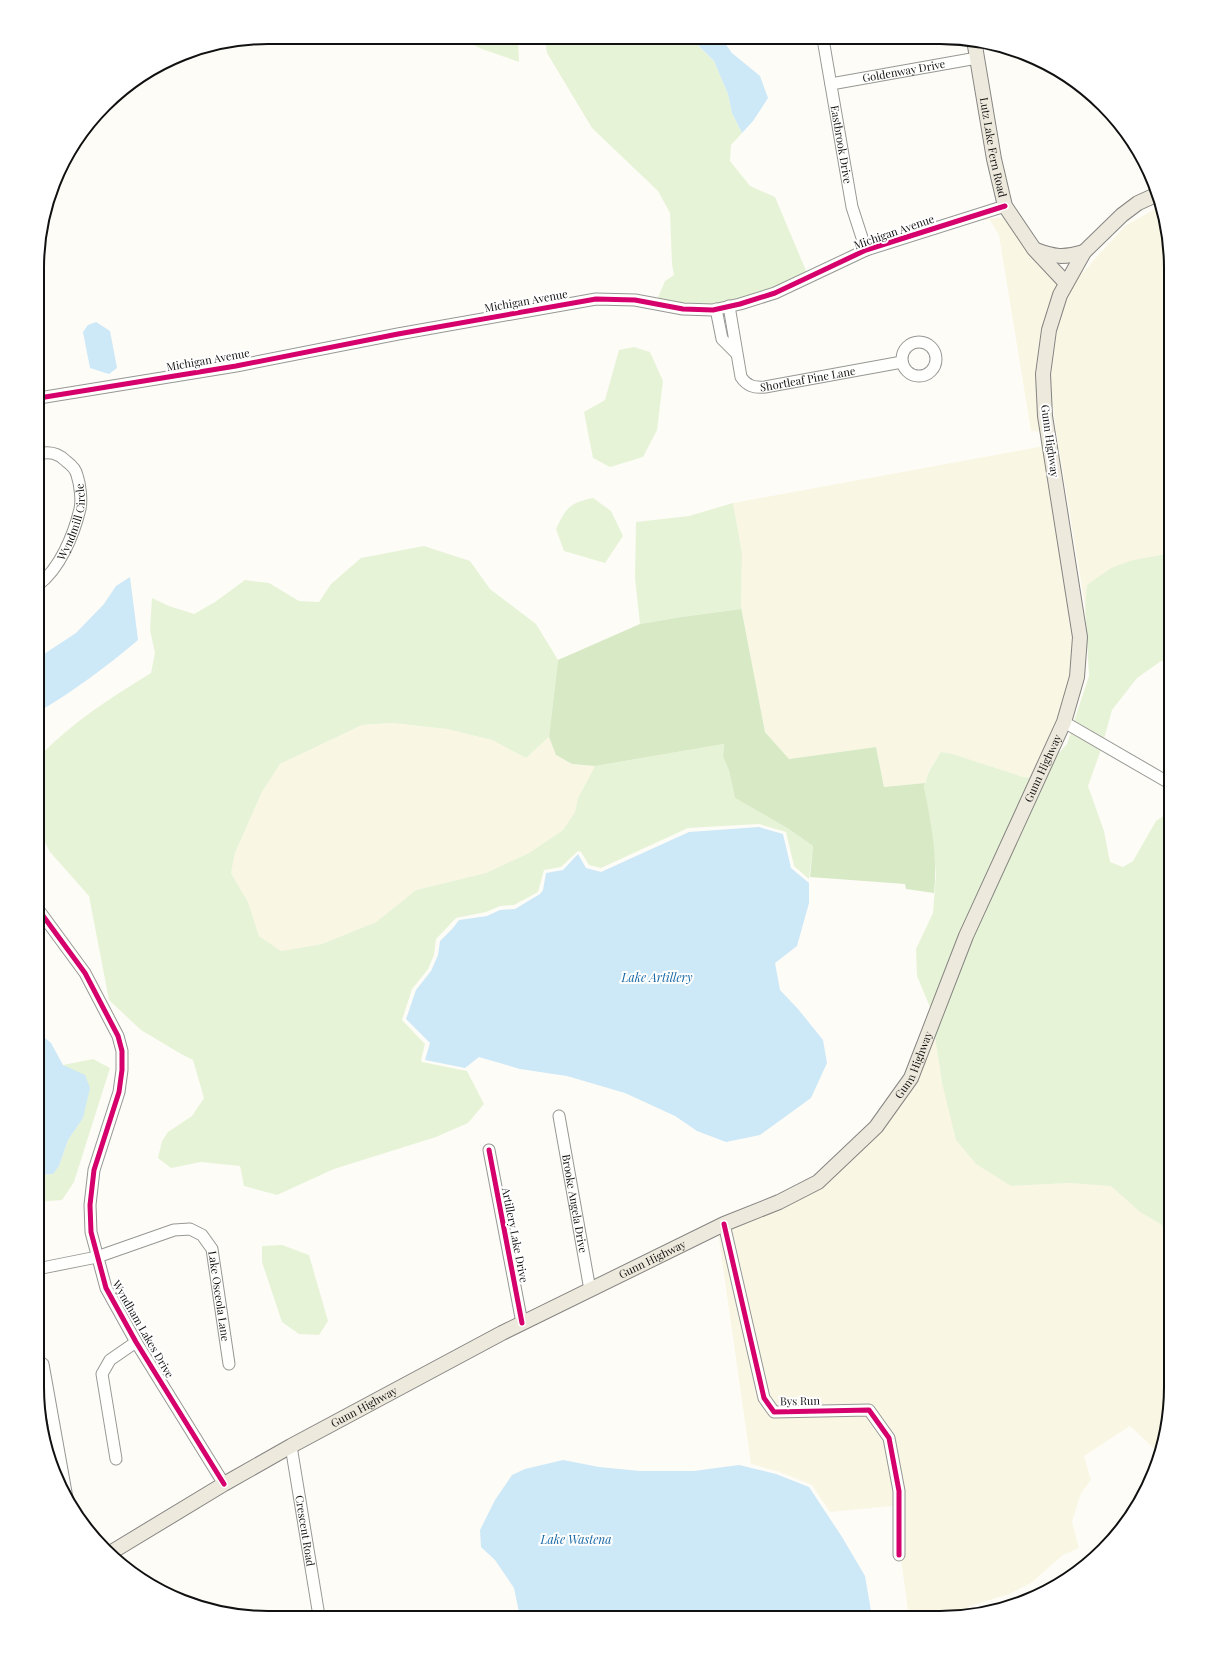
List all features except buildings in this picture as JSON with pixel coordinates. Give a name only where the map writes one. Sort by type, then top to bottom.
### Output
[{"type":"main road","name":"Lutz Lake Fern Road","points":[[975,47],[994,159],[1005,206],[1034,250],[1065,282]]},
{"type":"main road","name":"Gunn Highway","points":[[115,1550],[224,1484],[291,1446],[522,1323],[724,1224],[779,1202],[818,1182],[876,1127],[911,1078],[966,936],[1064,722],[1077,677],[1080,637],[1045,416],[1042,374],[1049,330],[1065,282],[1084,252],[1132,207],[1152,197]]},
{"type":"main road","points":[[1034,250],[1052,256],[1068,256],[1084,252]]},
{"type":"street","name":"Eastbrook Drive","points":[[824,44],[852,207],[866,250]]},
{"type":"street","name":"Goldenway Drive","points":[[831,84],[977,58]]},
{"type":"street","name":"Michigan Avenue","points":[[44,397],[236,366],[398,334],[596,299],[635,300],[683,309],[716,309],[775,293],[866,250],[1005,206]]},
{"type":"street","name":"Shortleaf Pine Lane","points":[[729,306],[741,377],[747,384],[758,388],[902,362]]},
{"type":"street","points":[[716,309],[722,339],[736,353]]},
{"type":"street","name":"Wyndmill Circle","points":[[44,452],[58,454],[77,474],[80,507],[73,531],[57,566],[44,579]]},
{"type":"street","points":[[1064,722],[1164,780]]},
{"type":"street","name":"Wyndham Lakes Drive","points":[[44,917],[85,973],[118,1036],[122,1051],[122,1070],[119,1092],[94,1170],[90,1205],[91,1232],[106,1288],[136,1342],[224,1484]]},
{"type":"street","name":"Brooke Angela Drive","points":[[559,1116],[590,1290]]},
{"type":"street","name":"Artillery Lake Drive","points":[[489,1150],[522,1323]]},
{"type":"street","name":"Bys Run","points":[[724,1224],[764,1398],[774,1412],[869,1410],[890,1438],[899,1491],[899,1555]]},
{"type":"street","name":"Lake Osceola Lane","points":[[44,1268],[97,1257],[174,1230],[190,1229],[202,1234],[212,1249],[229,1364]]},
{"type":"street","points":[[116,1459],[102,1374],[110,1360],[136,1342]]},
{"type":"street","points":[[44,1370],[63,1478]]},
{"type":"street","name":"Crescent Road","points":[[291,1446],[319,1611]]},
{"type":"shaded area","points":[[1156,209],[1160,224],[1164,253],[1164,554],[1133,560],[1087,585],[1085,605],[1055,425],[1050,380],[1055,340],[1064,304],[1074,282],[1125,226]]},
{"type":"shaded area","points":[[1011,216],[1065,281],[1041,380],[1077,609],[1077,677],[1035,778],[1023,777],[953,754],[941,752],[929,770],[925,783],[884,787],[876,747],[789,759],[765,732],[741,607],[742,553],[733,503],[1044,446],[1043,432],[1031,431],[999,235],[990,220],[979,220]]},
{"type":"shaded area","points":[[392,723],[447,729],[492,740],[526,758],[549,737],[556,755],[572,764],[595,766],[578,798],[575,812],[563,830],[529,853],[486,873],[416,890],[376,922],[322,944],[281,951],[259,936],[248,902],[231,873],[235,853],[262,792],[280,764],[362,725]]},
{"type":"shaded area","points":[[934,1030],[942,1083],[1011,1186],[1069,1183],[1111,1185],[1140,1212],[1162,1225],[1164,1231],[1164,1402],[1160,1431],[1155,1449],[1130,1426],[1084,1456],[1091,1480],[1081,1493],[1072,1522],[1079,1548],[1063,1555],[1031,1583],[1009,1594],[970,1606],[966,1609],[955,1611],[908,1611],[901,1559],[904,1558],[903,1491],[873,1407],[776,1408],[768,1396],[729,1226],[781,1206],[879,1130]]},
{"type":"shaded area","points":[[721,1230],[770,1414],[867,1414],[885,1439],[895,1491],[893,1506],[830,1512],[812,1485],[777,1471],[751,1464],[718,1232]]},
{"type":"green space","points":[[472,44],[518,44],[519,62]]},
{"type":"green space","points":[[546,44],[697,44],[714,61],[728,94],[732,113],[742,133],[731,145],[730,161],[750,186],[775,197],[807,273],[768,291],[726,303],[692,305],[657,300],[665,281],[674,275],[672,264],[670,213],[658,191],[592,128],[547,53]]},
{"type":"green space","points":[[634,347],[650,352],[663,381],[657,430],[643,457],[610,467],[593,458],[584,412],[605,400],[619,350]]},
{"type":"green space","points":[[593,498],[611,511],[623,536],[605,563],[564,551],[556,529],[566,511],[573,504]]},
{"type":"green space","points":[[733,503],[742,553],[741,609],[640,624],[635,578],[636,522],[689,516]]},
{"type":"green space","points":[[424,546],[470,561],[490,589],[536,624],[558,660],[549,737],[526,758],[492,740],[447,729],[392,723],[362,725],[280,764],[262,792],[235,853],[231,873],[248,902],[259,936],[281,951],[322,944],[376,922],[416,890],[486,873],[529,853],[563,830],[575,812],[578,798],[595,766],[724,744],[723,756],[729,771],[735,798],[787,828],[813,846],[809,879],[794,866],[786,832],[759,824],[688,828],[601,868],[589,865],[581,852],[578,851],[561,867],[544,870],[538,892],[514,905],[500,906],[486,912],[456,918],[436,939],[434,955],[428,969],[412,989],[402,1020],[425,1044],[421,1060],[422,1062],[467,1071],[484,1104],[468,1123],[436,1137],[334,1169],[277,1195],[244,1186],[240,1166],[201,1162],[171,1168],[158,1158],[162,1141],[168,1132],[192,1116],[204,1098],[193,1060],[141,1030],[109,1000],[89,896],[50,852],[44,840],[44,752],[77,722],[151,673],[155,653],[150,630],[152,598],[169,606],[194,614],[215,602],[245,580],[269,583],[299,601],[319,602],[331,584],[361,558]]},
{"type":"green space","points":[[1164,554],[1164,661],[1161,661],[1137,678],[1112,710],[1104,739],[1074,721],[1089,676],[1085,605],[1087,585],[1111,568],[1133,560]]},
{"type":"green space","points":[[741,607],[765,732],[789,759],[876,747],[884,787],[925,783],[924,787],[934,853],[934,893],[906,889],[905,884],[810,877],[813,846],[787,828],[735,798],[729,771],[723,756],[724,744],[595,766],[572,764],[556,755],[549,737],[558,660],[640,624],[741,609]]},
{"type":"green space","points":[[1072,729],[1102,747],[1088,786],[1104,831],[1110,862],[1123,867],[1133,861],[1156,821],[1164,816],[1164,1231],[1162,1225],[1140,1212],[1111,1186],[1069,1183],[1011,1186],[976,1164],[956,1140],[942,1083],[934,1030],[970,937],[1058,754],[1067,744]]},
{"type":"green space","points":[[941,752],[953,754],[1023,777],[1035,778],[932,1012],[917,976],[916,949],[933,913],[936,873],[931,826],[924,787],[929,771]]},
{"type":"green space","points":[[93,1059],[110,1068],[74,1182],[62,1200],[44,1201],[44,1175],[53,1174],[59,1166],[68,1140],[83,1118],[63,1065]]},
{"type":"green space","points":[[282,1245],[309,1255],[328,1321],[319,1335],[299,1334],[282,1322],[262,1262],[262,1246]]},
{"type":"water","points":[[697,44],[725,44],[732,53],[760,76],[768,98],[753,121],[742,133],[732,113],[728,94],[714,61]]},
{"type":"water","points":[[96,322],[110,331],[117,368],[109,374],[90,368],[83,332],[88,325]]},
{"type":"water","points":[[130,577],[138,640],[90,678],[44,708],[44,654],[76,633],[104,604],[116,586]]},
{"type":"water","name":"Lake Artillery","points":[[759,827],[783,834],[791,868],[809,883],[809,903],[797,946],[775,963],[780,990],[798,1009],[823,1040],[827,1063],[811,1098],[760,1135],[726,1142],[697,1131],[675,1116],[625,1093],[567,1076],[520,1069],[479,1057],[465,1068],[425,1060],[430,1043],[406,1019],[416,990],[431,971],[438,955],[440,941],[459,920],[487,916],[500,910],[515,909],[540,894],[543,890],[546,873],[563,870],[578,854],[586,868],[601,872],[689,832]]},
{"type":"water","points":[[44,1037],[51,1043],[63,1065],[85,1075],[90,1088],[83,1118],[68,1140],[59,1166],[53,1174],[44,1175]]},
{"type":"water","name":"Lake Wastena","points":[[563,1460],[599,1467],[640,1471],[694,1471],[739,1465],[776,1474],[809,1487],[842,1537],[865,1576],[871,1611],[519,1611],[514,1588],[495,1560],[481,1547],[480,1530],[495,1500],[512,1475],[525,1469]]},
{"type":"cycle path","points":[[44,397],[236,366],[398,334],[596,299],[635,300],[683,309],[713,310],[740,304],[775,293],[866,250],[1005,206]]},
{"type":"cycle path","points":[[44,917],[85,973],[118,1036],[122,1051],[122,1070],[119,1092],[94,1170],[90,1205],[91,1232],[106,1288],[136,1342],[224,1484]]},
{"type":"cycle path","points":[[489,1150],[522,1323]]},
{"type":"cycle path","points":[[724,1224],[764,1398],[774,1412],[869,1410],[889,1438],[899,1491],[899,1555]]}]
